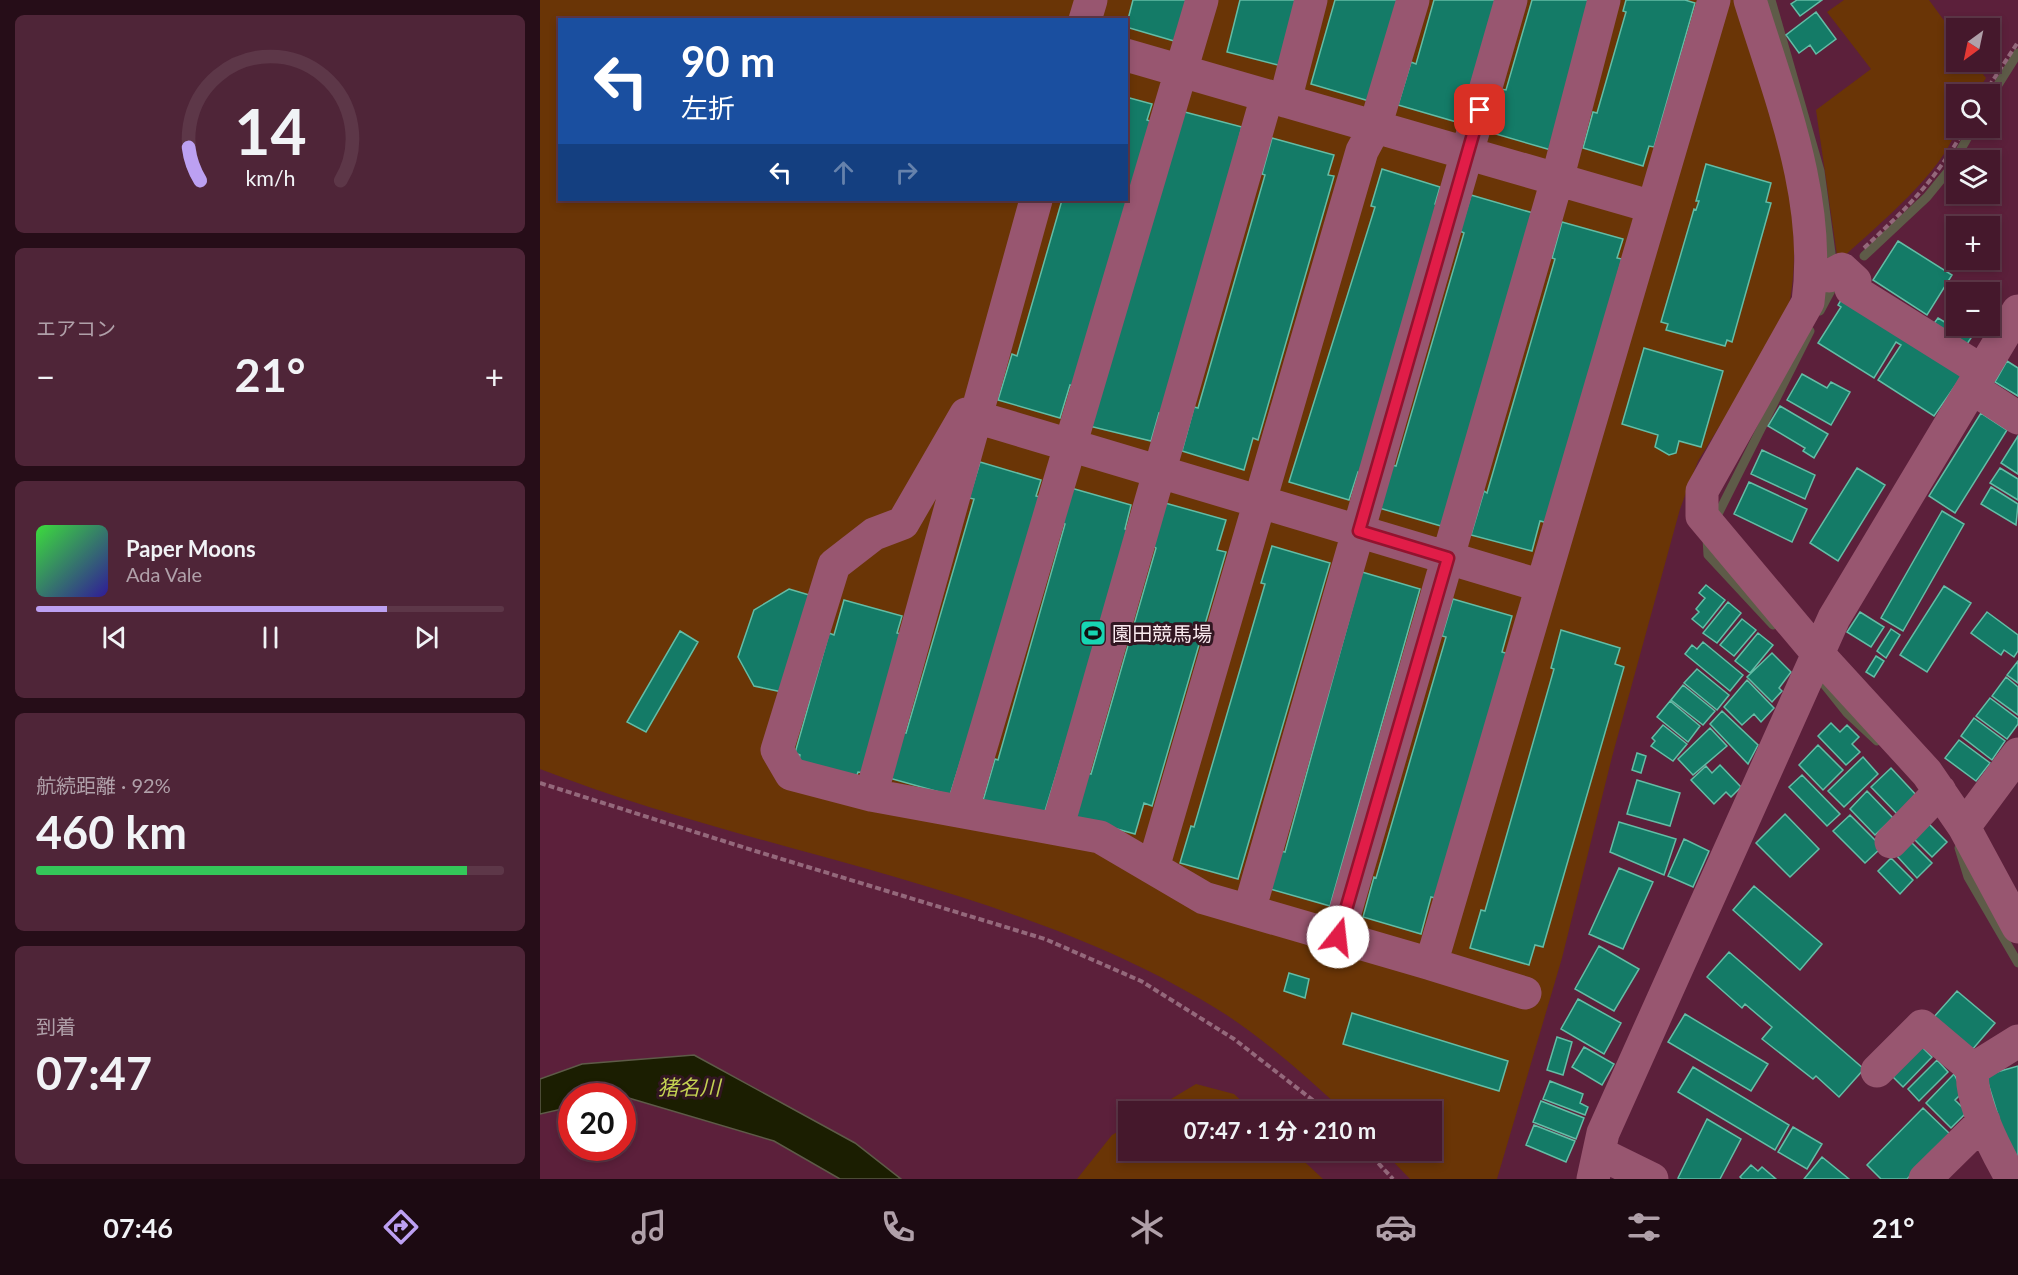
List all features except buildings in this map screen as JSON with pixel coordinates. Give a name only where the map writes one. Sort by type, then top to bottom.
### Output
[{"type":"street","points":[[1086,18],[1091,0]]},
{"type":"street","points":[[962,811],[1202,0]]},
{"type":"street","points":[[1057,829],[1159,471],[1276,98],[1311,0]]},
{"type":"street","points":[[1153,868],[1362,151],[1375,127],[1413,0]]},
{"type":"street","points":[[1249,911],[1511,0]]},
{"type":"street","points":[[1338,937],[1557,180],[1604,0]]},
{"type":"street","points":[[1750,0],[1800,162],[1827,270],[1702,491],[1702,516],[1818,654],[1928,773],[1964,827],[2018,927]]},
{"type":"street","points":[[1431,964],[1653,207],[1711,1]]},
{"type":"street","points":[[1128,56],[1653,207]]},
{"type":"street","points":[[872,795],[1036,201]]},
{"type":"street","points":[[1827,270],[1855,281],[1851,289],[1977,380],[2018,418]]},
{"type":"street","points":[[1652,1179],[1596,1166],[1603,1133],[1834,618],[2018,311]]},
{"type":"street","points":[[1525,993],[1204,898],[1100,837],[872,795],[791,774],[777,750],[834,565],[874,534],[903,523],[966,414],[1542,586]]},
{"type":"street","points":[[1964,827],[2018,754]]},
{"type":"street","points":[[1890,842],[1940,791]]},
{"type":"street","points":[[1877,1071],[1922,1026],[1972,1069]]},
{"type":"street","points":[[1972,1069],[2018,1041]]},
{"type":"street","points":[[1972,1069],[1971,1077],[1984,1121],[2012,1179]]},
{"type":"street","points":[[1925,1179],[1984,1121]]},
{"type":"path","points":[[1991,84],[2018,42]]},
{"type":"path","points":[[1827,270],[1928,185],[1945,164],[1959,138]]},
{"type":"path","points":[[540,783],[740,847],[1045,939],[1141,981],[1234,1039],[1314,1101]]},
{"type":"path","points":[[1376,1161],[1393,1179]]},
{"type":"shaded area","name":"園田競馬場","points":[[540,0],[1735,0],[1772,117],[1790,198],[1794,238],[1793,278],[1786,319],[1698,461],[1680,509],[1612,757],[1562,958],[1497,1179],[1410,1179],[1393,1161],[1442,1161],[1442,1101],[1333,1101],[1272,1048],[1241,1025],[1145,969],[1062,933],[977,902],[713,826],[540,769]]},
{"type":"shaded area","points":[[1844,0],[1929,0],[1946,23],[1946,72],[1982,72],[1986,78],[1982,84],[1946,84],[1946,138],[1952,138],[1948,147],[1936,165],[1904,201],[1838,262],[1816,110],[1871,69],[1827,12]]},
{"type":"shaded area","points":[[1196,1084],[1234,1094],[1241,1101],[1168,1101]]},
{"type":"shaded area","points":[[1118,1132],[1118,1161],[1304,1161],[1323,1179],[1077,1179],[1112,1135]]},
{"type":"water","name":"猪名川","points":[[694,1055],[855,1143],[901,1179],[840,1179],[774,1141],[636,1100],[636,1083],[558,1083],[558,1110],[540,1114],[540,1079],[582,1064]]},
{"type":"waterway","points":[[1771,0],[1820,171],[1833,268]]},
{"type":"waterway","points":[[1998,84],[2018,53]]},
{"type":"waterway","points":[[1864,256],[1927,197],[1949,170],[1967,138]]},
{"type":"waterway","points":[[1820,311],[1836,281]]},
{"type":"waterway","points":[[1715,520],[1810,331]]},
{"type":"waterway","points":[[1707,538],[1708,555],[1773,625]]},
{"type":"waterway","points":[[1823,683],[1847,713],[1877,741]]},
{"type":"waterway","points":[[1959,848],[1968,877],[2018,963]]},
{"type":"place","name":"園田競馬場","points":[[1093,633]]},
{"type":"route","points":[[1338,937],[1448,558],[1359,531],[1480,110]]}]
